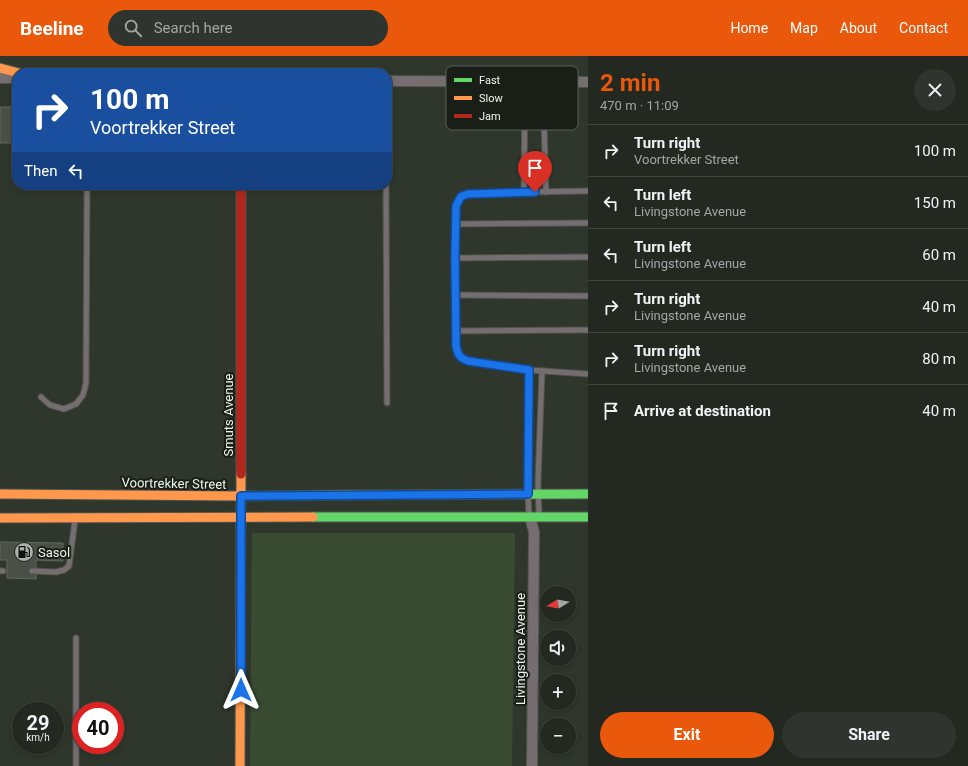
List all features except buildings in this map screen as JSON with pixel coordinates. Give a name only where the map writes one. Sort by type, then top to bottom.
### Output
[{"type":"main road","points":[[0,68],[12,71]]},
{"type":"main road","name":"Smuts Avenue","points":[[240,766],[241,190]]},
{"type":"main road","name":"Voortrekker Street","points":[[0,494],[241,496],[588,494]]},
{"type":"main road","points":[[0,518],[588,517]]},
{"type":"street","points":[[0,78],[12,78]]},
{"type":"street","points":[[392,81],[446,81]]},
{"type":"street","name":"Livingstone Avenue","points":[[532,766],[534,517]]},
{"type":"lane","points":[[524,192],[525,130]]},
{"type":"lane","points":[[544,130],[546,192]]},
{"type":"lane","points":[[41,397],[50,405],[64,409],[76,404],[84,394],[86,383],[87,190]]},
{"type":"lane","points":[[386,190],[387,403]]},
{"type":"lane","points":[[588,191],[472,194],[462,196],[458,200],[456,206],[455,258],[455,331],[457,352],[463,360],[529,370],[588,374]]},
{"type":"lane","points":[[456,224],[588,223]]},
{"type":"lane","points":[[455,258],[588,257]]},
{"type":"lane","points":[[455,295],[588,296]]},
{"type":"lane","points":[[455,331],[588,330]]},
{"type":"lane","name":"Livingstone Avenue","points":[[529,370],[528,494],[534,517]]},
{"type":"lane","name":"Livingstone Avenue","points":[[534,517],[539,494],[538,481],[542,371]]},
{"type":"lane","points":[[32,572],[56,572],[64,570],[69,566],[75,518]]},
{"type":"lane","points":[[76,638],[76,766]]},
{"type":"green space","points":[[252,533],[515,533],[512,766],[250,766]]},
{"type":"traffic: fast","points":[[345,495],[588,494]]},
{"type":"traffic: fast","points":[[313,517],[588,517]]},
{"type":"traffic: slow","points":[[0,68],[12,71]]},
{"type":"traffic: slow","points":[[240,766],[241,474]]},
{"type":"traffic: slow","points":[[0,494],[241,496],[345,495]]},
{"type":"traffic: slow","points":[[0,518],[313,517]]},
{"type":"traffic: jam","points":[[241,190],[241,474]]},
{"type":"place","name":"Sasol","points":[[24,552]]},
{"type":"route","points":[[241,690],[241,496],[528,494],[529,370],[463,360],[457,352],[455,331],[456,206],[458,200],[462,196],[468,194],[535,192]]}]
